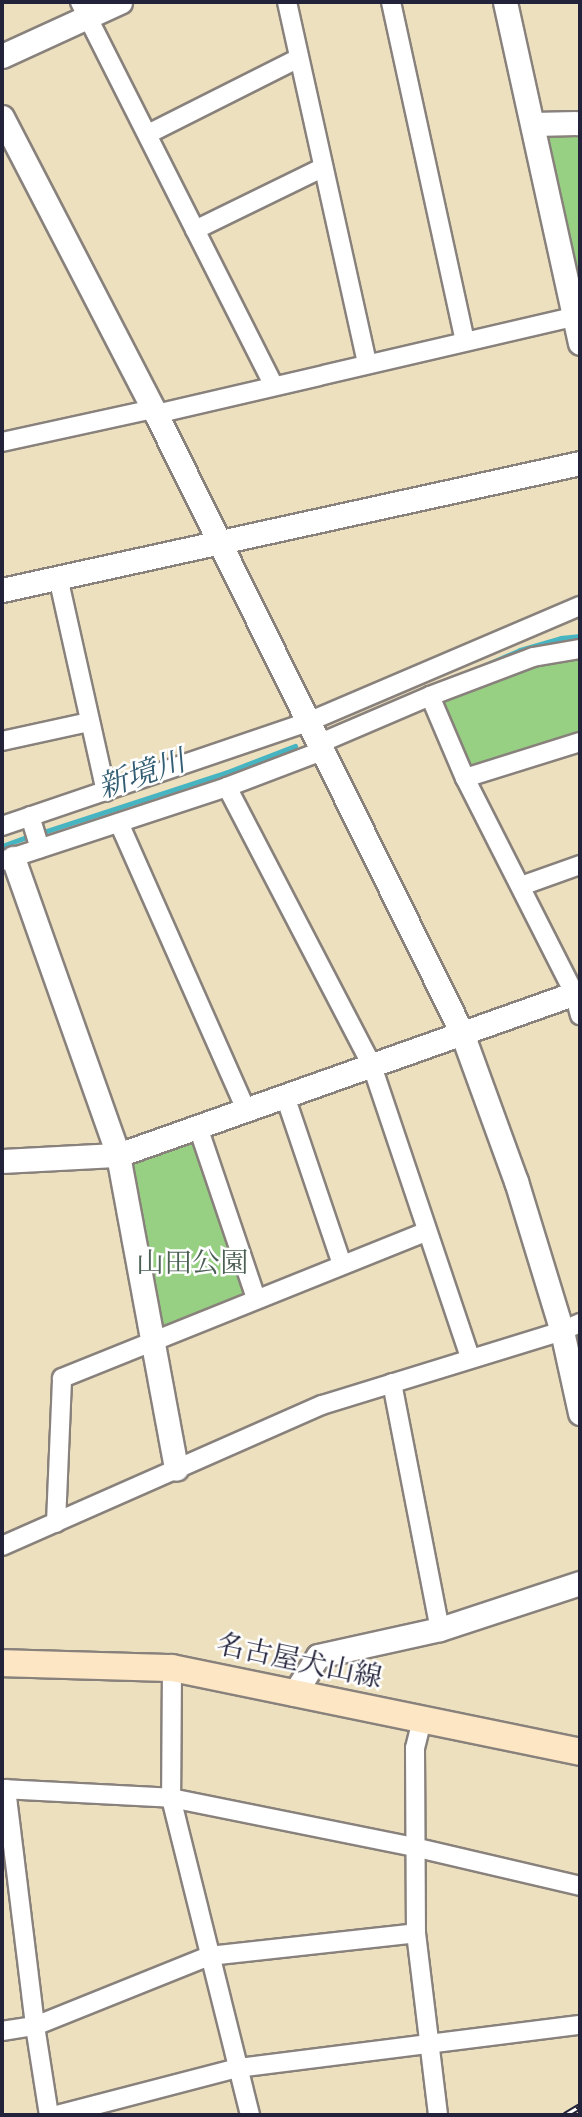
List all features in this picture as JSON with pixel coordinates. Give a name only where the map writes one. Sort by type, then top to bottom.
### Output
[{"type":"main road","name":"名古屋犬山線","points":[[2,1662],[172,1668],[580,1752]]},
{"type":"street","points":[[2,56],[84,9],[120,2]]},
{"type":"street","points":[[287,2],[367,363]]},
{"type":"street","points":[[391,2],[466,341]]},
{"type":"street","points":[[505,2],[577,316],[580,343]]},
{"type":"street","points":[[84,9],[274,386]]},
{"type":"street","points":[[148,134],[299,58]]},
{"type":"street","points":[[2,117],[155,411],[217,542],[462,1033],[571,1327],[580,1413]]},
{"type":"street","points":[[533,124],[580,123]]},
{"type":"street","points":[[195,230],[322,168]]},
{"type":"street","points":[[2,442],[274,386],[577,316]]},
{"type":"street","points":[[2,590],[580,463]]},
{"type":"street","points":[[58,577],[106,792]]},
{"type":"street","points":[[2,826],[309,722],[580,606]]},
{"type":"street","points":[[176,1469],[118,1155],[7,859],[38,843],[119,824],[227,787],[320,748],[430,695],[533,657],[580,649]]},
{"type":"street","points":[[430,695],[465,778],[577,992],[580,1015]]},
{"type":"street","points":[[2,741],[89,722]]},
{"type":"street","points":[[465,778],[580,742]]},
{"type":"street","points":[[227,787],[372,1066],[470,1358]]},
{"type":"street","points":[[30,816],[38,843]]},
{"type":"street","points":[[119,824],[246,1110]]},
{"type":"street","points":[[521,887],[580,865]]},
{"type":"street","points":[[2,1161],[118,1155],[577,992]]},
{"type":"street","points":[[285,1096],[342,1264]]},
{"type":"street","points":[[198,1127],[256,1298]]},
{"type":"street","points":[[56,1523],[62,1378],[427,1231]]},
{"type":"street","points":[[2,1546],[322,1405],[571,1327]]},
{"type":"street","points":[[392,1383],[440,1629]]},
{"type":"street","points":[[294,1694],[318,1656],[440,1629],[580,1583]]},
{"type":"street","points":[[172,1668],[171,1798],[250,2115]]},
{"type":"street","points":[[422,1720],[415,1748],[416,1933],[438,2115]]},
{"type":"street","points":[[49,2115],[9,1873],[4,1789],[171,1798],[414,1847],[580,1886]]},
{"type":"street","points":[[2,2031],[34,2026],[209,1956],[416,1933]]},
{"type":"street","points":[[57,2115],[238,2068],[580,2025]]},
{"type":"green space","points":[[580,133],[580,307],[544,134]]},
{"type":"green space","points":[[580,654],[580,737],[469,770],[439,710],[444,702],[528,666]]},
{"type":"green space","name":"山田公園","points":[[189,1142],[195,1144],[245,1289],[242,1296],[166,1327],[160,1323],[130,1162]]},
{"type":"waterway","name":"新境川","points":[[472,671],[520,650],[561,638],[580,636]]},
{"type":"waterway","name":"新境川","points":[[41,833],[225,773],[295,746]]},
{"type":"waterway","name":"新境川","points":[[2,846],[33,835]]},
{"type":"railway","points":[[565,2115],[580,2106]]}]
